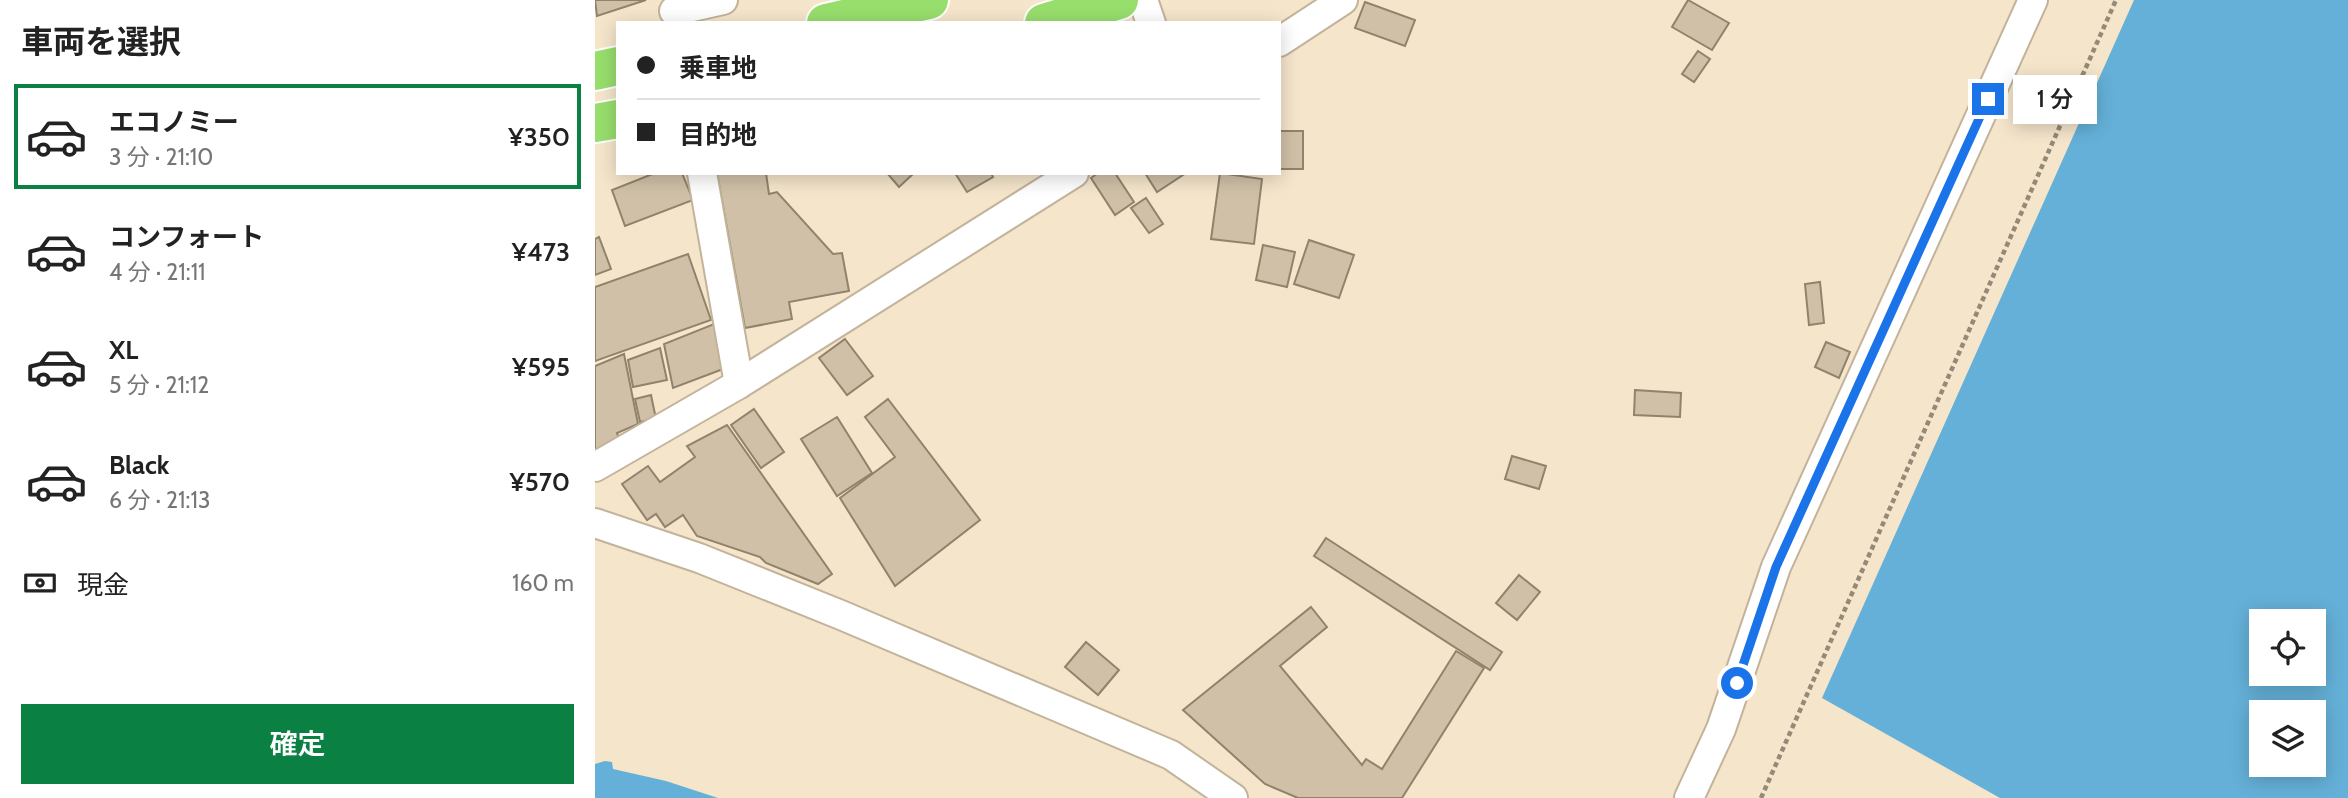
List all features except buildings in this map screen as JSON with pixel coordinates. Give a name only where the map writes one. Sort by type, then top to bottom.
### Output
[{"type":"highway","points":[[835,21],[929,0]]},
{"type":"highway","points":[[1051,21],[1119,0]]},
{"type":"highway","points":[[595,71],[616,66]]},
{"type":"highway","points":[[595,123],[616,119]]},
{"type":"street","points":[[675,11],[723,0]]},
{"type":"street","points":[[1143,0],[1150,21]]},
{"type":"street","points":[[1281,41],[1343,0]]},
{"type":"street","points":[[1689,798],[1721,729],[1776,567],[2033,0]]},
{"type":"street","points":[[702,175],[739,384]]},
{"type":"street","points":[[595,467],[739,384],[1071,175]]},
{"type":"street","points":[[595,523],[699,558],[1171,755],[1233,798]]},
{"type":"path","points":[[1761,798],[2116,0]]},
{"type":"water","points":[[2134,0],[2348,0],[2348,798],[2000,798],[1822,698]]},
{"type":"water","points":[[612,762],[613,769],[666,781],[718,798],[595,798],[595,764]]},
{"type":"route","points":[[1737,683],[1776,567],[1988,99]]}]
